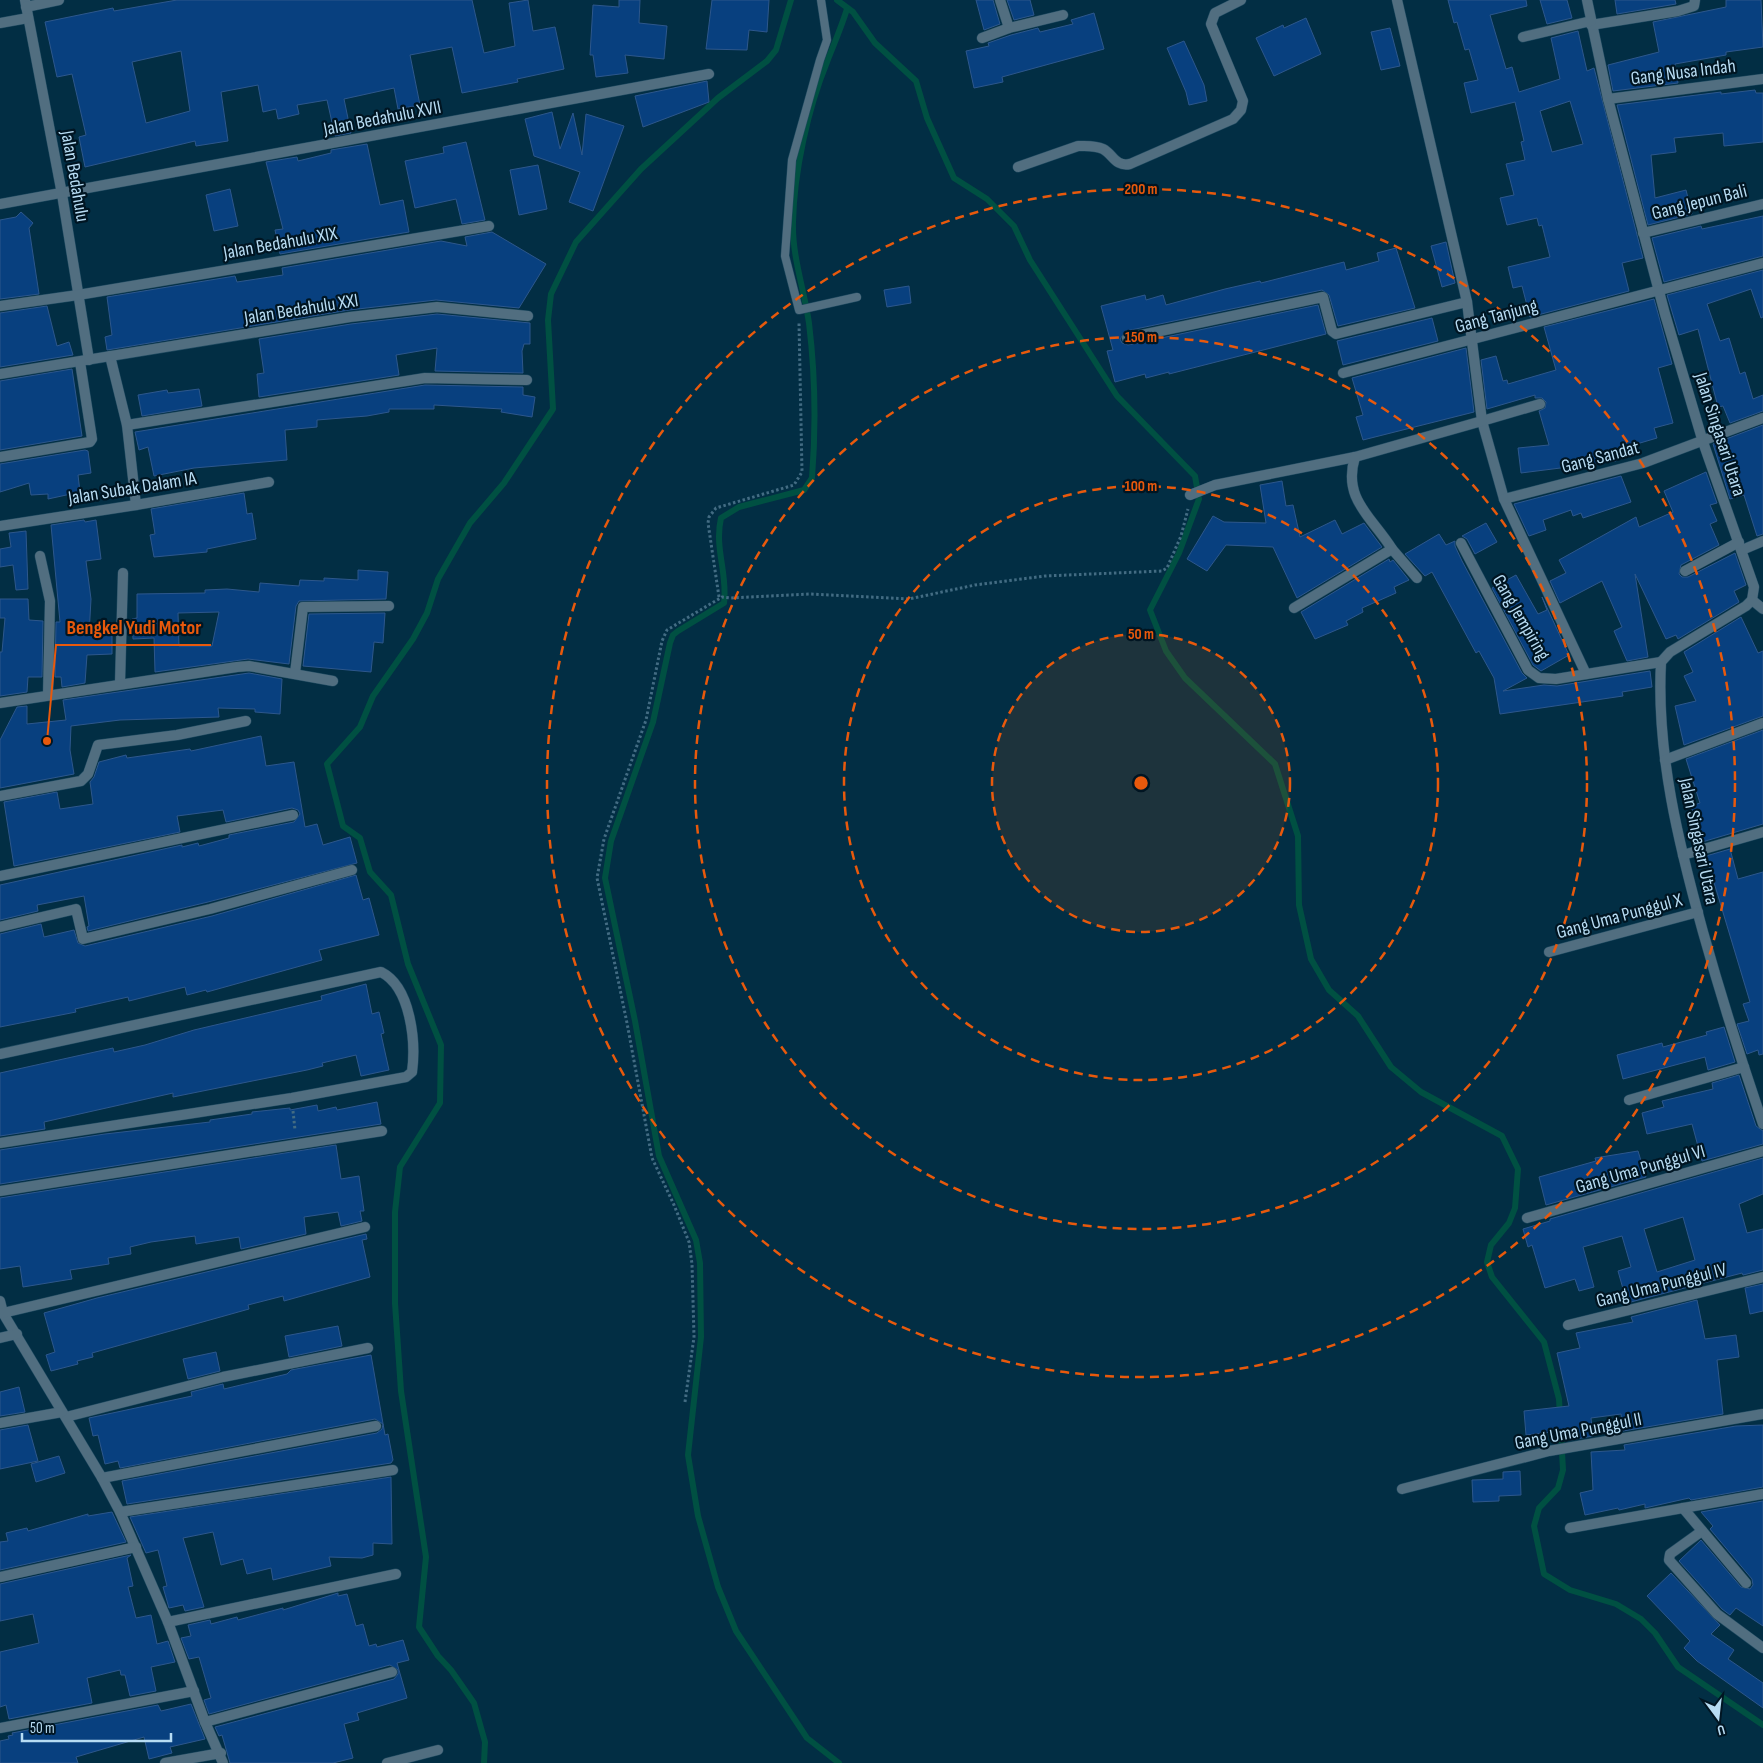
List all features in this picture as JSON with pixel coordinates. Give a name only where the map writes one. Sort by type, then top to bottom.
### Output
[{"type":"street","points":[[25,3],[60,0]]},
{"type":"street","points":[[1000,0],[1009,28]]},
{"type":"street","points":[[1018,167],[1070,149],[1087,146],[1103,149],[1118,163],[1130,164],[1233,119],[1241,110],[1243,98],[1211,24],[1215,13],[1241,0]]},
{"type":"street","points":[[1397,0],[1466,302],[1482,421],[1504,499],[1586,674]]},
{"type":"street","name":"Jalan Singasari Utara","points":[[1586,0],[1608,99],[1643,233],[1703,442],[1754,587],[1752,600]]},
{"type":"street","points":[[1523,37],[1591,23],[1678,11],[1694,6],[1695,0]]},
{"type":"street","name":"Jalan Bedahulu","points":[[0,457],[87,444],[92,439],[78,295],[62,194],[25,3]]},
{"type":"street","points":[[982,38],[1009,28],[1063,15]]},
{"type":"street","points":[[0,23],[28,18]]},
{"type":"street","name":"Jalan Bedahulu XVII","points":[[0,204],[709,74]]},
{"type":"street","name":"Gang Nusa Indah","points":[[1608,99],[1763,79]]},
{"type":"street","name":"Gang Jepun Bali","points":[[1643,233],[1763,204]]},
{"type":"street","name":"Jalan Bedahulu XIX","points":[[0,306],[78,295],[489,226]]},
{"type":"street","name":"Gang Tanjung","points":[[1343,373],[1763,262]]},
{"type":"street","points":[[1127,338],[1323,297],[1332,331],[1336,334],[1466,302]]},
{"type":"street","name":"Jalan Bedahulu XXI","points":[[0,374],[350,316],[437,308],[528,316]]},
{"type":"street","points":[[110,356],[127,425],[136,506]]},
{"type":"street","points":[[127,425],[425,378],[527,380]]},
{"type":"street","points":[[1190,495],[1215,485],[1355,457],[1540,404]]},
{"type":"street","name":"Gang Sandat","points":[[1504,499],[1643,463],[1763,418]]},
{"type":"street","points":[[1355,457],[1350,473],[1354,494],[1392,549],[1417,578]]},
{"type":"street","name":"Jalan Subak Dalam IA","points":[[0,526],[136,506],[269,482]]},
{"type":"street","points":[[1685,571],[1741,546],[1763,541]]},
{"type":"street","name":"Gang Jempiring","points":[[1461,543],[1528,670],[1544,679],[1661,662]]},
{"type":"street","points":[[1294,608],[1392,549]]},
{"type":"street","points":[[40,556],[50,601],[48,695]]},
{"type":"street","points":[[120,683],[123,573]]},
{"type":"street","points":[[1661,662],[1682,644],[1752,600],[1763,609]]},
{"type":"street","points":[[295,674],[303,607],[389,606]]},
{"type":"street","name":"Jalan Singasari Utara","points":[[1661,662],[1665,760],[1683,855],[1744,1067],[1762,1121]]},
{"type":"street","points":[[0,702],[120,683],[249,666],[333,681]]},
{"type":"street","points":[[0,796],[82,781],[88,774],[98,745],[177,735],[246,722]]},
{"type":"street","points":[[1665,760],[1763,723]]},
{"type":"street","points":[[0,876],[293,815]]},
{"type":"street","points":[[1683,855],[1763,832]]},
{"type":"street","points":[[0,927],[76,909],[83,939],[210,909],[352,870]]},
{"type":"street","name":"Gang Uma Punggul X","points":[[1549,952],[1698,912]]},
{"type":"street","points":[[0,1054],[381,972],[395,981],[404,996],[408,1013],[413,1061],[409,1076],[292,1098],[0,1143]]},
{"type":"street","points":[[1629,1100],[1744,1067]]},
{"type":"street","points":[[0,1191],[382,1131]]},
{"type":"street","name":"Gang Uma Punggul VI","points":[[1527,1218],[1763,1151]]},
{"type":"street","points":[[3,1313],[365,1227]]},
{"type":"street","name":"Gang Uma Punggul IV","points":[[1568,1325],[1763,1277]]},
{"type":"street","points":[[0,1301],[3,1313],[102,1478],[120,1512],[168,1622],[205,1722],[222,1758],[165,1763]]},
{"type":"street","points":[[0,1338],[17,1334]]},
{"type":"street","points":[[0,1424],[64,1415],[223,1377],[368,1348]]},
{"type":"street","name":"Gang Uma Punggul II","points":[[1402,1489],[1549,1451],[1763,1414]]},
{"type":"street","points":[[102,1478],[376,1426]]},
{"type":"street","points":[[120,1512],[393,1470]]},
{"type":"street","points":[[1570,1528],[1763,1494]]},
{"type":"street","points":[[1683,1508],[1746,1583]]},
{"type":"street","points":[[1702,1531],[1670,1554],[1669,1560],[1717,1614],[1763,1648]]},
{"type":"street","points":[[0,1577],[136,1547]]},
{"type":"street","points":[[168,1622],[396,1574]]},
{"type":"street","points":[[205,1722],[392,1672]]},
{"type":"street","points":[[0,1728],[194,1691]]},
{"type":"street","points":[[388,1763],[438,1750]]},
{"type":"lane","points":[[821,1],[826,46],[820,60],[792,160],[785,256],[800,309],[813,308],[857,297]]},
{"type":"path","points":[[721,597],[708,530],[712,512],[716,508],[794,485],[802,472],[800,309]]},
{"type":"path","points":[[685,1402],[694,1337],[692,1264],[689,1242],[652,1158],[628,1023],[597,878],[604,839],[646,720],[662,640],[667,630],[721,597],[810,594],[909,599],[975,585],[1045,576],[1162,571],[1167,568],[1181,536],[1190,495]]},
{"type":"path","points":[[292,1098],[296,1145]]},
{"type":"building","points":[[177,0],[472,0],[484,53],[515,46],[509,3],[528,0],[533,31],[555,27],[564,69],[517,79],[518,82],[462,93],[452,47],[410,55],[420,105],[398,109],[394,88],[344,99],[351,133],[335,136],[327,100],[297,105],[299,114],[278,119],[276,109],[263,112],[258,85],[221,92],[228,141],[196,146],[195,141],[85,167],[79,137],[86,135],[72,74],[57,77],[45,22],[113,8],[114,11]],"holes":[[[181,51],[190,111],[146,123],[132,62]]]},
{"type":"building","points":[[619,0],[640,0],[639,23],[667,26],[664,59],[625,55],[628,73],[596,77],[593,55],[590,55],[593,5],[619,7]]},
{"type":"building","points":[[712,0],[769,0],[767,32],[749,30],[747,50],[706,49]]},
{"type":"building","points":[[976,0],[993,0],[1000,24],[984,30]]},
{"type":"building","points":[[1007,0],[1030,0],[1034,15],[1014,20]]},
{"type":"building","points":[[1448,0],[1526,0],[1527,6],[1490,15],[1506,69],[1512,67],[1519,92],[1560,79],[1551,38],[1578,31],[1587,71],[1594,68],[1643,258],[1622,263],[1629,291],[1530,317],[1522,286],[1513,288],[1508,267],[1550,257],[1542,225],[1539,226],[1537,218],[1507,225],[1500,198],[1514,195],[1506,164],[1525,160],[1521,142],[1524,141],[1515,102],[1471,113],[1464,83],[1478,80],[1469,49],[1465,50],[1457,22],[1454,23]],"holes":[[[1570,101],[1583,144],[1552,152],[1540,111]]]},
{"type":"building","points":[[1540,0],[1567,0],[1572,18],[1547,24]]},
{"type":"building","points":[[1615,0],[1675,0],[1676,4],[1617,14]]},
{"type":"building","points":[[1726,0],[1761,0],[1763,47],[1726,52],[1726,55],[1675,64],[1678,83],[1613,91],[1608,65],[1659,52],[1653,22],[1726,7]]},
{"type":"building","points":[[1094,13],[1104,49],[1002,77],[1003,82],[974,88],[966,51],[989,46],[988,43],[1038,28],[1040,32],[1073,24],[1071,20]]},
{"type":"building","points":[[1306,18],[1321,54],[1274,76],[1256,38],[1283,25],[1284,28]]},
{"type":"building","points":[[1390,28],[1400,66],[1381,70],[1371,32]]},
{"type":"building","points":[[1184,41],[1204,85],[1207,101],[1189,105],[1186,92],[1167,48]]},
{"type":"building","points":[[707,81],[709,102],[643,127],[635,96]]},
{"type":"building","points":[[1755,90],[1756,93],[1763,93],[1763,142],[1724,146],[1723,133],[1674,138],[1676,152],[1651,155],[1655,198],[1686,190],[1692,214],[1648,225],[1617,105],[1721,92],[1721,94]]},
{"type":"building","points":[[552,112],[560,149],[573,113],[582,155],[586,114],[624,126],[593,211],[569,202],[580,172],[534,156],[525,119]]},
{"type":"building","points":[[466,142],[485,220],[462,224],[456,199],[415,208],[405,161],[444,153],[443,147]]},
{"type":"building","points":[[367,144],[380,205],[403,200],[409,232],[280,254],[275,230],[283,229],[266,162],[297,157],[298,161],[331,153],[331,150]]},
{"type":"building","points":[[538,165],[547,209],[519,215],[510,170]]},
{"type":"building","points":[[230,189],[238,226],[214,231],[206,195]]},
{"type":"building","points":[[21,212],[33,223],[29,228],[39,294],[0,299],[0,220],[16,217]]},
{"type":"building","points":[[1763,216],[1763,256],[1664,282],[1652,238],[1701,226],[1702,229]]},
{"type":"building","points":[[492,232],[546,264],[519,308],[436,300],[349,310],[107,350],[105,337],[112,335],[107,297],[235,276],[237,282],[283,275],[282,268],[441,241],[467,246],[465,237]]},
{"type":"building","points":[[1446,242],[1455,283],[1442,287],[1431,246]]},
{"type":"building","points":[[1396,248],[1415,308],[1338,326],[1329,295],[1322,290],[1126,331],[1120,339],[1122,343],[1128,345],[1318,305],[1326,334],[1169,374],[1169,372],[1146,378],[1145,374],[1115,382],[1107,351],[1113,350],[1101,306],[1145,295],[1146,300],[1163,295],[1166,305],[1225,289],[1260,281],[1261,283],[1344,262],[1346,270],[1379,261],[1377,253]]},
{"type":"building","points":[[1763,270],[1763,317],[1761,318],[1751,289],[1707,304],[1720,341],[1729,338],[1740,374],[1745,372],[1753,399],[1763,395],[1763,411],[1730,423],[1723,406],[1718,407],[1698,329],[1679,335],[1667,295]]},
{"type":"building","points":[[909,286],[911,303],[887,307],[884,290]]},
{"type":"building","points":[[1654,299],[1672,364],[1658,368],[1673,423],[1654,428],[1657,438],[1613,451],[1616,461],[1521,473],[1518,448],[1549,445],[1539,411],[1545,408],[1546,402],[1542,398],[1535,398],[1535,395],[1487,409],[1481,360],[1496,356],[1503,381],[1507,380],[1508,384],[1556,370],[1544,327]]},
{"type":"building","points":[[47,306],[57,346],[69,342],[73,355],[0,367],[0,313]]},
{"type":"building","points":[[437,314],[530,323],[530,344],[524,344],[522,351],[523,373],[435,371],[437,348],[396,355],[399,375],[259,397],[257,374],[264,373],[259,339],[351,324]]},
{"type":"building","points":[[1432,318],[1438,341],[1343,365],[1337,341]]},
{"type":"building","points":[[1466,348],[1474,412],[1363,440],[1356,417],[1363,415],[1352,378]]},
{"type":"building","points":[[72,369],[82,436],[0,450],[0,381]]},
{"type":"building","points":[[425,385],[523,387],[523,395],[535,397],[532,417],[501,412],[502,409],[434,405],[434,409],[389,409],[389,412],[367,416],[317,420],[317,427],[285,430],[287,460],[194,468],[154,476],[148,447],[139,450],[135,432]]},
{"type":"building","points":[[199,389],[202,406],[142,416],[138,395],[167,390],[168,393]]},
{"type":"building","points":[[1763,425],[1763,534],[1757,536],[1744,495],[1730,499],[1713,444]]},
{"type":"building","points":[[88,451],[91,473],[78,475],[80,492],[48,499],[48,494],[31,495],[29,483],[0,492],[0,464]]},
{"type":"building","points":[[1706,472],[1717,503],[1710,505],[1717,521],[1710,524],[1719,545],[1681,565],[1679,574],[1682,577],[1688,577],[1735,553],[1746,585],[1734,591],[1739,602],[1678,639],[1676,635],[1666,639],[1635,574],[1648,657],[1627,661],[1614,631],[1622,627],[1602,581],[1560,603],[1550,581],[1566,573],[1559,560],[1636,517],[1639,527],[1673,512],[1664,491]]},
{"type":"building","points":[[1621,476],[1631,502],[1583,518],[1581,513],[1573,516],[1571,510],[1543,520],[1546,530],[1529,536],[1514,504]]},
{"type":"building","points":[[1282,481],[1286,506],[1293,505],[1300,537],[1335,520],[1342,534],[1364,523],[1382,547],[1297,598],[1273,547],[1226,545],[1207,571],[1187,559],[1213,516],[1224,522],[1266,523],[1260,485]]},
{"type":"building","points":[[244,493],[247,514],[252,513],[256,539],[207,549],[207,552],[154,557],[150,535],[155,534],[151,509]]},
{"type":"building","points":[[84,520],[85,522],[96,520],[101,559],[86,561],[91,599],[89,635],[112,634],[112,654],[87,655],[85,683],[62,687],[61,677],[55,677],[56,622],[60,622],[51,525]]},
{"type":"building","points":[[1486,523],[1497,542],[1475,554],[1467,539],[1462,536]]},
{"type":"building","points":[[26,531],[28,589],[16,590],[13,565],[0,567],[0,549],[11,547],[9,533]]},
{"type":"building","points":[[1439,534],[1446,545],[1455,541],[1455,546],[1462,561],[1522,673],[1527,678],[1503,691],[1544,685],[1557,686],[1650,671],[1652,687],[1622,692],[1623,696],[1500,714],[1494,678],[1479,651],[1476,653],[1432,572],[1425,576],[1405,554]]},
{"type":"building","points":[[1389,559],[1390,562],[1393,560],[1409,580],[1394,587],[1396,593],[1362,608],[1363,612],[1346,621],[1348,625],[1315,639],[1301,612]]},
{"type":"building","points":[[358,570],[388,572],[386,599],[299,601],[296,606],[289,664],[248,659],[155,672],[154,638],[133,639],[132,619],[137,618],[137,594],[205,593],[205,590],[227,589],[259,592],[260,583],[299,586],[300,580],[324,581],[324,578],[358,580]],"holes":[[[219,612],[212,646],[179,646],[178,613]]]},
{"type":"building","points":[[1516,575],[1538,614],[1547,610],[1542,597],[1569,655],[1541,671],[1533,665],[1492,588]]},
{"type":"building","points":[[0,599],[28,599],[29,620],[43,621],[42,677],[28,677],[27,692],[0,696],[0,652],[2,652],[5,618],[0,618]]},
{"type":"building","points":[[385,613],[383,643],[374,642],[371,672],[303,666],[309,614]]},
{"type":"building","points":[[1741,617],[1758,653],[1763,651],[1763,716],[1684,745],[1675,706],[1696,701],[1684,676],[1693,672],[1684,652]]},
{"type":"building","points":[[249,673],[282,679],[280,714],[255,712],[255,709],[218,708],[219,717],[120,720],[71,726],[70,750],[74,774],[0,788],[0,740],[17,707],[27,706],[27,724],[66,720],[63,700]]},
{"type":"building","points":[[1763,730],[1763,824],[1702,842],[1691,806],[1700,803],[1686,759]]},
{"type":"building","points":[[261,736],[266,766],[294,762],[305,827],[317,824],[323,845],[350,837],[357,863],[88,931],[87,927],[89,926],[84,896],[37,905],[38,911],[0,920],[0,885],[182,845],[182,847],[198,843],[199,846],[229,838],[229,835],[294,822],[300,814],[298,810],[292,808],[226,822],[223,810],[177,816],[180,832],[14,866],[4,802],[57,792],[60,809],[93,804],[90,782],[94,777],[99,762],[126,755],[127,758],[190,749],[191,751]]},
{"type":"building","points":[[1730,849],[1738,879],[1763,872],[1763,1054],[1759,1055],[1758,1050],[1747,1054],[1737,1024],[1749,1021],[1743,1004],[1750,1002],[1706,856]]},
{"type":"building","points":[[356,875],[363,900],[369,898],[379,935],[319,950],[322,960],[207,992],[206,990],[187,995],[185,987],[129,1001],[128,997],[75,1009],[76,1012],[0,1027],[0,934],[41,924],[44,937],[74,930],[78,943],[85,946],[212,916]]},
{"type":"building","points":[[366,984],[372,1014],[379,1012],[384,1033],[381,1034],[389,1070],[361,1076],[356,1055],[322,1063],[323,1066],[307,1070],[173,1097],[173,1093],[44,1122],[45,1129],[0,1136],[0,1073],[113,1048],[114,1052],[145,1045],[194,1030],[322,1000],[321,996]]},
{"type":"building","points":[[1724,1027],[1735,1062],[1708,1070],[1705,1057],[1623,1079],[1617,1055],[1662,1043],[1663,1047],[1707,1035],[1706,1032]]},
{"type":"building","points":[[1739,1075],[1756,1126],[1763,1131],[1763,1144],[1702,1161],[1692,1124],[1647,1134],[1642,1113],[1664,1107],[1662,1101],[1713,1089],[1712,1083]]},
{"type":"building","points":[[377,1102],[381,1124],[0,1184],[0,1150],[105,1134],[210,1122],[210,1120],[252,1114],[252,1112],[290,1108],[290,1110],[317,1105],[318,1111],[336,1107],[337,1110]]},
{"type":"building","points":[[336,1145],[341,1179],[359,1176],[364,1211],[360,1211],[362,1221],[341,1226],[338,1212],[304,1217],[306,1234],[241,1249],[239,1237],[196,1244],[195,1236],[151,1242],[130,1247],[131,1254],[108,1258],[109,1264],[70,1270],[72,1279],[23,1287],[20,1266],[0,1269],[0,1198]]},
{"type":"building","points":[[1638,1151],[1646,1177],[1546,1205],[1539,1177],[1596,1161],[1595,1158]]},
{"type":"building","points":[[1763,1158],[1763,1194],[1739,1204],[1747,1233],[1763,1229],[1763,1270],[1743,1275],[1742,1273],[1627,1303],[1618,1271],[1631,1267],[1622,1236],[1583,1247],[1594,1287],[1579,1291],[1575,1279],[1545,1288],[1532,1245],[1528,1247],[1523,1229],[1550,1221],[1550,1219]],"holes":[[[1683,1217],[1695,1260],[1657,1272],[1644,1229]]]},
{"type":"building","points":[[366,1234],[367,1239],[362,1240],[370,1277],[284,1301],[283,1296],[248,1305],[249,1309],[92,1353],[93,1357],[77,1361],[78,1364],[51,1371],[46,1355],[55,1352],[44,1313],[97,1298]]},
{"type":"building","points":[[1763,1284],[1763,1311],[1750,1314],[1745,1288]]},
{"type":"building","points":[[1697,1300],[1705,1339],[1736,1335],[1739,1357],[1717,1360],[1723,1414],[1623,1431],[1621,1414],[1591,1418],[1593,1436],[1570,1440],[1569,1430],[1526,1435],[1524,1411],[1569,1406],[1557,1353],[1580,1348],[1576,1333],[1633,1322],[1631,1317]]},
{"type":"building","points":[[338,1326],[342,1346],[289,1357],[285,1336]]},
{"type":"building","points":[[216,1352],[220,1371],[188,1379],[183,1359]]},
{"type":"building","points":[[371,1355],[385,1435],[388,1434],[393,1460],[391,1463],[127,1504],[122,1481],[377,1433],[382,1429],[383,1424],[375,1419],[120,1468],[118,1461],[105,1464],[98,1435],[93,1436],[89,1418],[192,1396],[191,1392],[223,1384],[224,1389],[287,1374],[291,1370]]},
{"type":"building","points":[[19,1387],[25,1412],[0,1416],[0,1392]]},
{"type":"building","points":[[28,1425],[38,1461],[0,1469],[0,1430]]},
{"type":"building","points":[[1763,1425],[1763,1487],[1691,1500],[1689,1498],[1645,1508],[1645,1504],[1585,1515],[1580,1493],[1593,1490],[1591,1452],[1625,1450],[1624,1445],[1736,1426]]},
{"type":"building","points":[[59,1456],[65,1473],[36,1482],[31,1464]]},
{"type":"building","points":[[1520,1471],[1521,1495],[1499,1496],[1499,1501],[1473,1502],[1472,1480],[1503,1479],[1503,1472]]},
{"type":"building","points":[[391,1477],[392,1544],[373,1543],[373,1555],[362,1558],[329,1557],[331,1566],[273,1580],[271,1568],[247,1574],[243,1559],[221,1565],[213,1532],[183,1538],[204,1607],[185,1611],[183,1605],[169,1608],[163,1587],[167,1586],[158,1550],[146,1553],[130,1517]]},
{"type":"building","points":[[1763,1501],[1763,1626],[1736,1608],[1730,1615],[1722,1609],[1679,1561],[1701,1540],[1741,1587],[1750,1589],[1753,1585],[1752,1579],[1710,1529],[1713,1526],[1701,1512]]},
{"type":"building","points":[[112,1512],[126,1542],[0,1570],[0,1542],[8,1541],[6,1533],[27,1528],[28,1531],[88,1514],[88,1516]]},
{"type":"building","points":[[131,1555],[127,1558],[133,1586],[128,1587],[136,1618],[151,1615],[157,1644],[168,1641],[175,1662],[151,1667],[156,1691],[130,1696],[125,1675],[121,1675],[120,1670],[87,1678],[92,1703],[9,1719],[6,1705],[0,1707],[0,1652],[39,1643],[33,1614],[0,1621],[0,1584]]},
{"type":"building","points":[[1671,1573],[1720,1625],[1711,1634],[1734,1650],[1728,1659],[1763,1683],[1763,1708],[1697,1661],[1684,1648],[1690,1641],[1647,1596]]},
{"type":"building","points":[[338,1593],[338,1596],[347,1594],[356,1626],[363,1624],[369,1646],[376,1644],[377,1647],[403,1640],[409,1660],[397,1663],[407,1698],[357,1713],[359,1720],[344,1724],[353,1758],[333,1763],[230,1763],[222,1735],[219,1736],[215,1727],[394,1679],[398,1674],[398,1670],[390,1665],[209,1714],[204,1700],[211,1698],[199,1657],[189,1659],[181,1638],[191,1636],[188,1625],[210,1620],[211,1624],[237,1617],[238,1620],[283,1608],[283,1610]]},
{"type":"building","points":[[191,1704],[205,1739],[170,1747],[172,1753],[149,1759],[144,1737],[76,1757],[78,1763],[0,1763],[0,1741],[9,1739],[8,1736],[13,1735],[12,1733],[158,1705],[161,1711]]},
{"type":"waterway","points":[[484,1763],[485,1742],[474,1703],[451,1670],[438,1656],[419,1627],[426,1557],[401,1391],[395,1303],[395,1212],[400,1167],[440,1103],[441,1045],[408,964],[391,895],[370,872],[360,838],[343,826],[327,764],[360,727],[373,696],[413,639],[427,613],[438,579],[470,523],[504,483],[553,409],[548,320],[551,294],[576,242],[641,169],[718,98],[767,61],[776,50],[791,0]]},
{"type":"waterway","points":[[837,0],[853,12],[875,43],[916,81],[927,118],[954,178],[987,199],[1014,226],[1030,260],[1117,396],[1195,476],[1199,499],[1179,553],[1150,610],[1166,651],[1185,678],[1275,764],[1298,836],[1299,905],[1311,959],[1329,990],[1358,1016],[1391,1067],[1421,1092],[1502,1136],[1518,1169],[1515,1208],[1509,1223],[1491,1245],[1487,1262],[1492,1277],[1544,1342],[1559,1399],[1563,1470],[1558,1488],[1539,1508],[1534,1526],[1544,1574],[1570,1590],[1616,1604],[1641,1619],[1655,1633],[1678,1667],[1763,1725]]},
{"type":"waterway","points":[[839,1763],[807,1738],[736,1631],[718,1587],[698,1516],[688,1455],[701,1337],[700,1263],[696,1240],[659,1156],[635,1021],[605,878],[611,841],[653,722],[673,635],[724,603],[725,592],[719,540],[721,518],[739,507],[804,490],[812,478],[814,420],[813,361],[807,310],[794,247],[794,203],[799,162],[808,120],[820,80],[847,9]]},
{"type":"place","name":"Bengkel Yudi Motor","points":[[47,741]]}]
